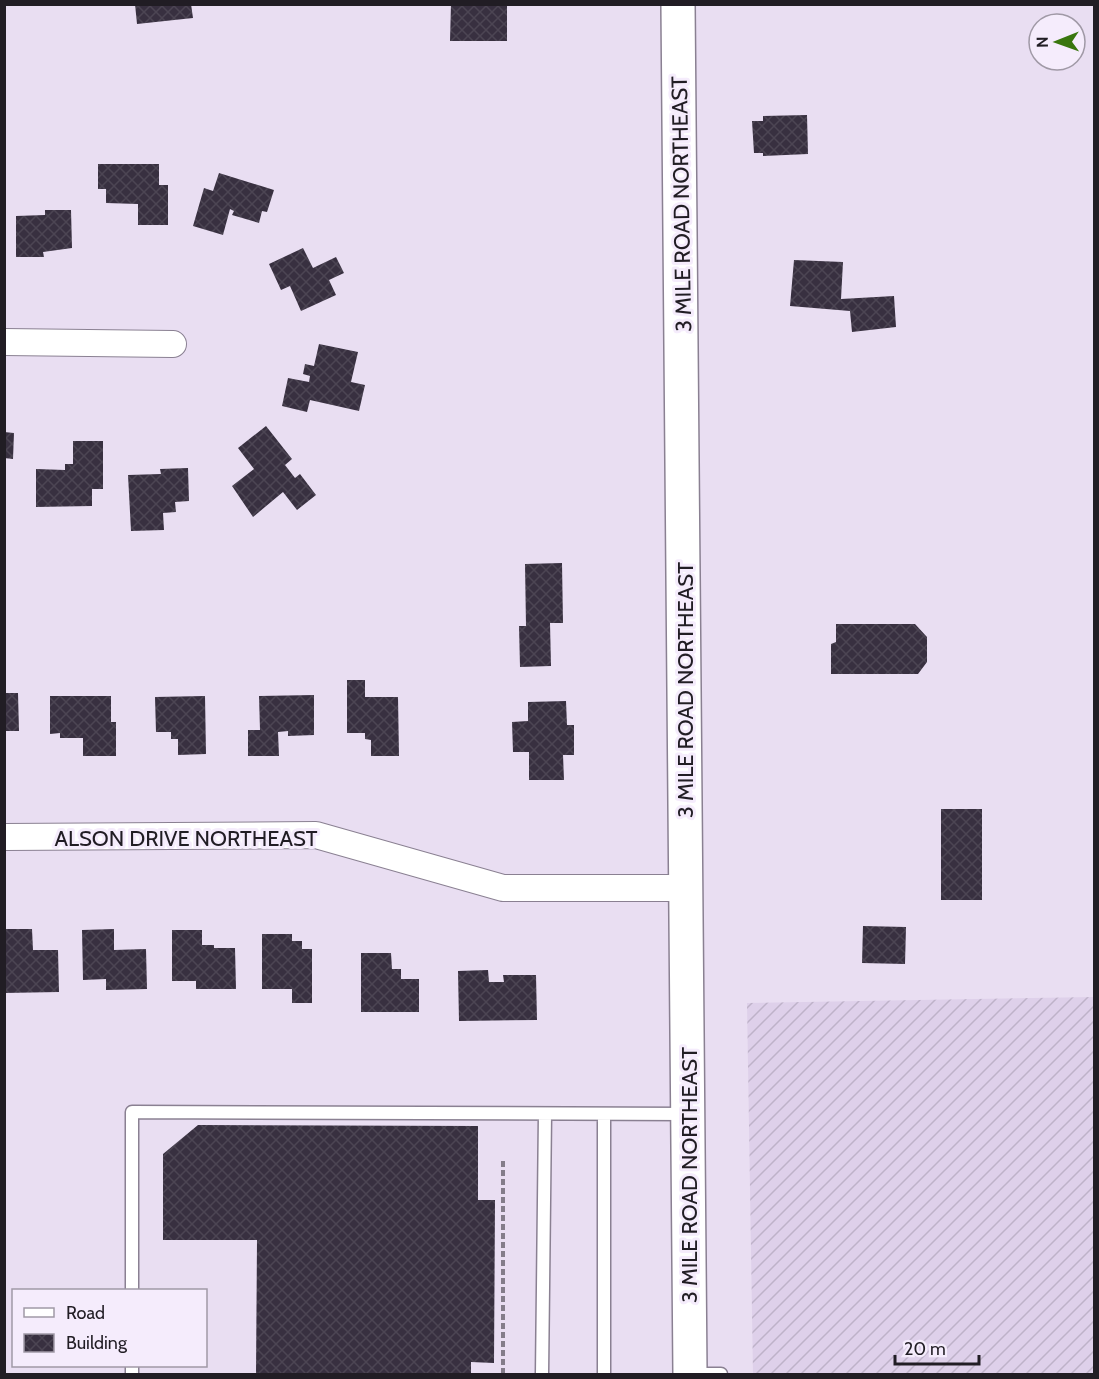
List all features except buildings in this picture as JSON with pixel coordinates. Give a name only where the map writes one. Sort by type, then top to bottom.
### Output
[{"type":"main road","name":"3 MILE ROAD NORTHEAST","points":[[678,4],[690,1374]]},
{"type":"street","points":[[4,342],[173,344]]},
{"type":"street","name":"ALSON DRIVE NORTHEAST","points":[[4,837],[316,835],[503,888],[684,888]]},
{"type":"lane","points":[[132,1289],[132,1112],[688,1114]]},
{"type":"lane","points":[[542,1374],[546,1114]]},
{"type":"lane","points":[[604,1115],[604,1374]]},
{"type":"lane","points":[[690,1374],[721,1374]]},
{"type":"path","points":[[503,1160],[503,1374]]},
{"type":"shaded area","points":[[1094,997],[1094,1374],[753,1374],[747,1003]]}]
